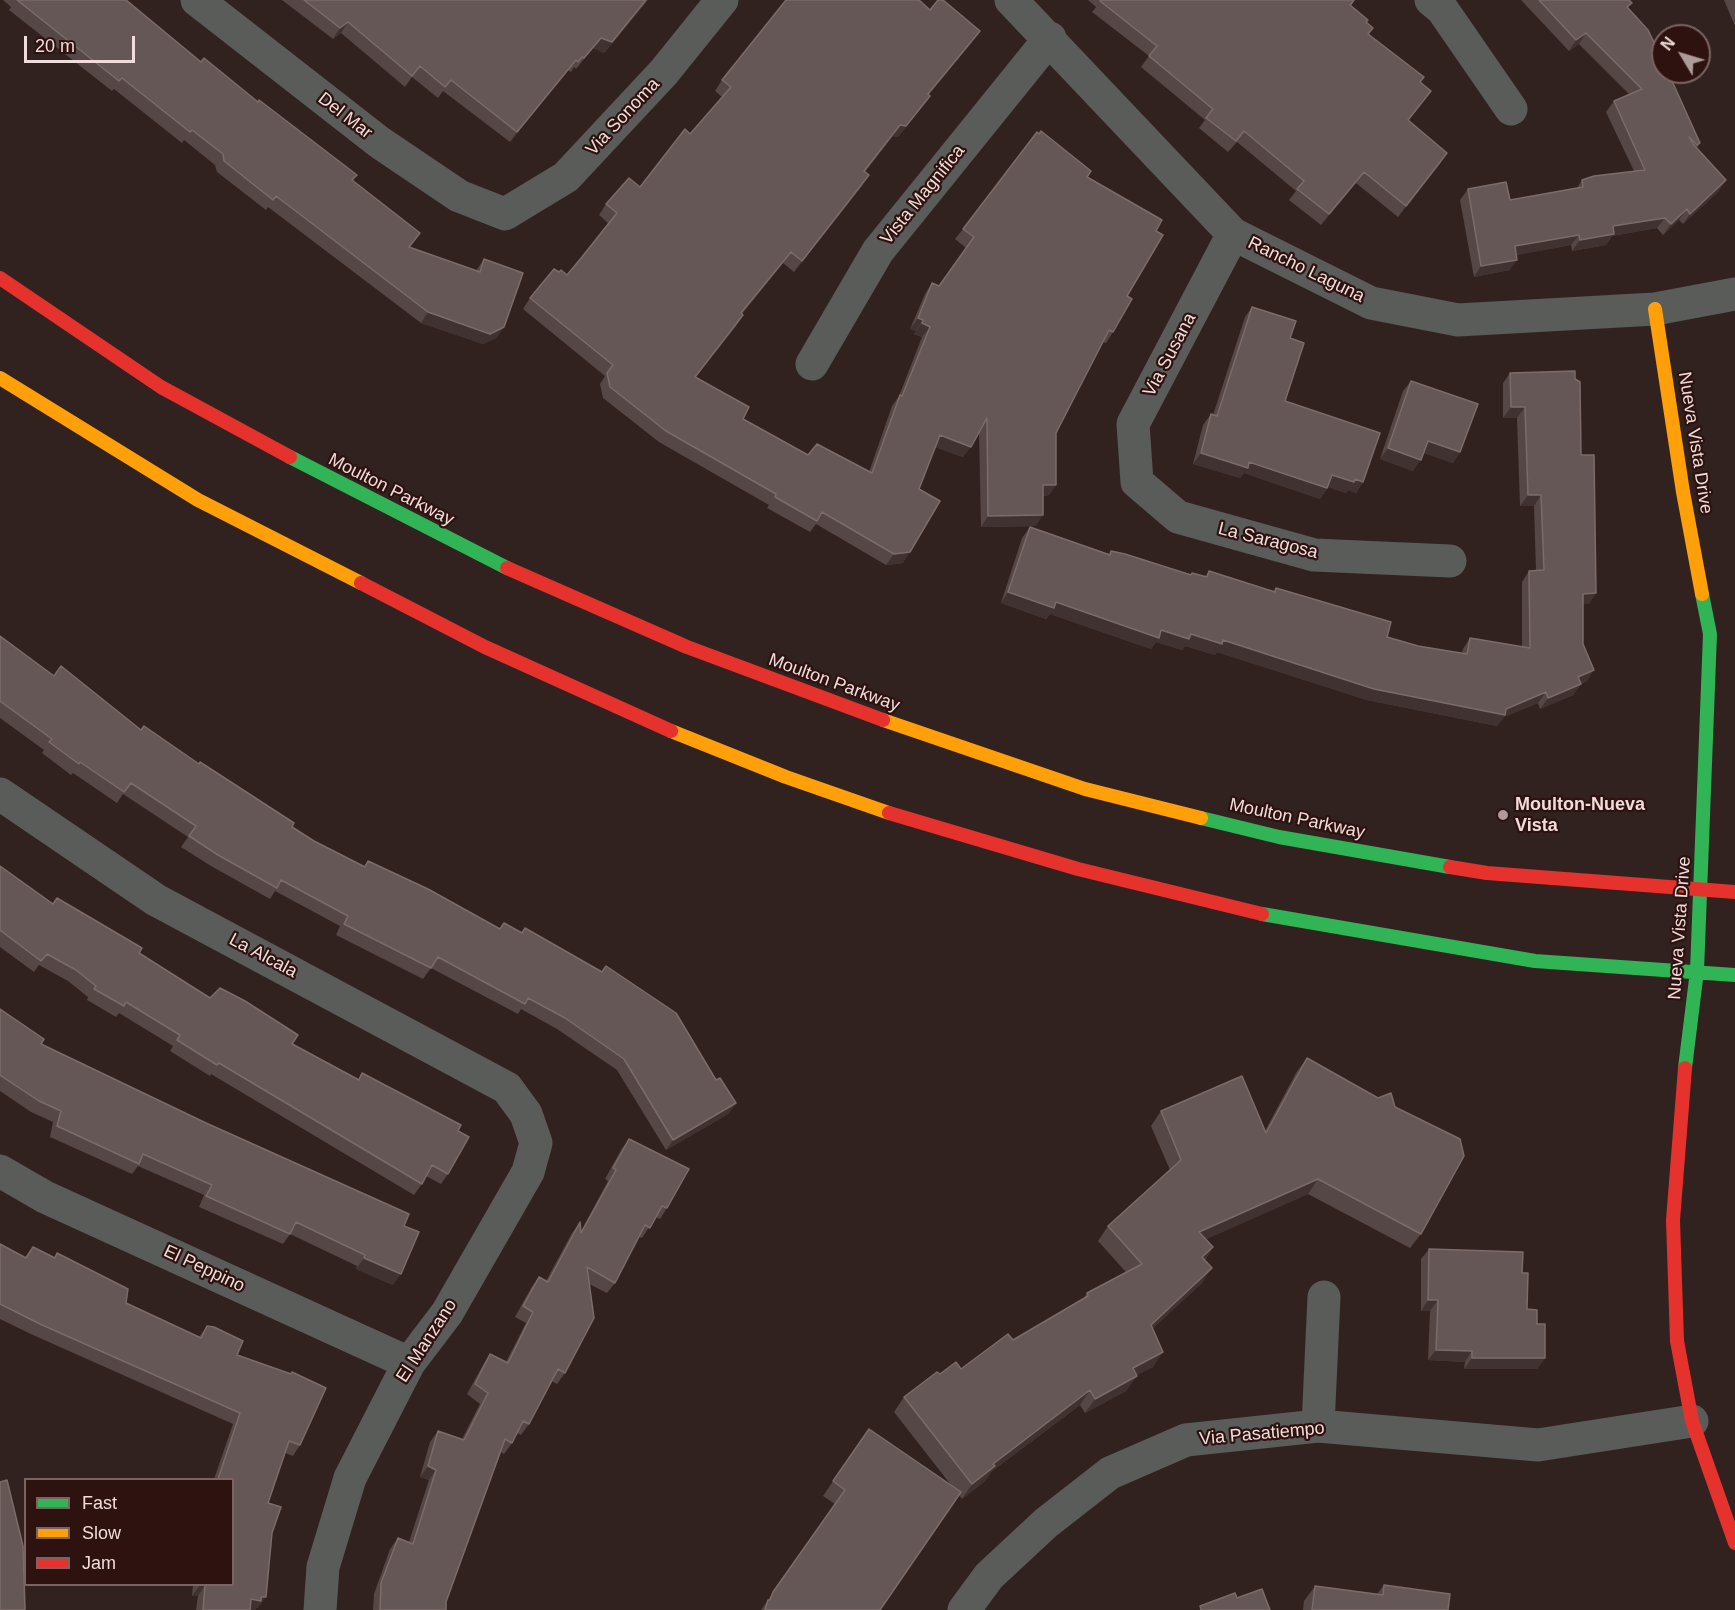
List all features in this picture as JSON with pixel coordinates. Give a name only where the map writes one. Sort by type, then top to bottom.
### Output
[{"type":"main road","name":"Moulton Parkway","points":[[0,279],[161,387],[349,490],[515,572],[687,647],[899,726],[1084,789],[1279,837],[1487,873],[1702,887],[1735,892]]},
{"type":"main road","name":"Nueva Vista Drive","points":[[1655,309],[1683,492],[1710,634],[1697,971],[1685,1062],[1673,1220],[1677,1341],[1692,1420],[1735,1544]]},
{"type":"main road","points":[[0,378],[198,500],[343,577],[484,647],[659,726],[786,777],[933,828],[1078,869],[1241,910],[1536,962],[1735,975]]},
{"type":"street","name":"Del Mar","points":[[197,0],[379,142],[459,196],[505,214]]},
{"type":"street","name":"Via Sonoma","points":[[505,214],[566,177],[664,72],[722,0]]},
{"type":"street","name":"Rancho Laguna","points":[[1011,0],[1050,38],[1233,234],[1371,303],[1458,320],[1655,309],[1735,294]]},
{"type":"street","points":[[1431,0],[1442,9],[1511,109]]},
{"type":"street","name":"Vista Magnifica","points":[[812,364],[878,251],[1050,38]]},
{"type":"street","name":"Via Susana","points":[[1137,482],[1133,424],[1233,234]]},
{"type":"street","name":"La Saragosa","points":[[1137,482],[1178,517],[1314,555],[1450,561]]},
{"type":"street","name":"La Alcala","points":[[0,794],[156,900],[507,1088],[526,1114]]},
{"type":"street","name":"El Manzano","points":[[320,1610],[323,1567],[350,1478],[409,1363],[447,1313],[528,1172],[536,1143],[526,1114]]},
{"type":"street","name":"El Peppino","points":[[0,1171],[45,1197],[409,1363]]},
{"type":"street","points":[[1318,1426],[1324,1297]]},
{"type":"street","name":"Via Pasatiempo","points":[[964,1610],[989,1576],[1046,1523],[1110,1473],[1186,1440],[1318,1426],[1538,1445],[1692,1420]]},
{"type":"building","points":[[17,0],[126,0],[201,62],[204,58],[258,102],[259,100],[357,175],[352,180],[420,233],[409,247],[480,272],[484,259],[523,273],[504,327],[490,334],[428,312],[276,196],[273,200],[224,161],[223,154],[192,130],[190,132],[122,78],[119,81]]},
{"type":"building","points":[[304,0],[646,0],[612,42],[601,38],[584,58],[582,57],[578,62],[576,60],[517,132],[451,80],[445,87],[420,66],[412,76],[348,22],[340,28]]},
{"type":"building","points":[[786,0],[919,0],[930,10],[938,0],[943,0],[980,31],[928,94],[930,96],[906,126],[900,125],[864,171],[869,175],[802,261],[791,252],[741,313],[743,315],[695,377],[749,407],[743,419],[808,455],[817,444],[872,473],[900,395],[902,396],[930,327],[918,318],[932,283],[939,286],[974,237],[963,229],[1037,132],[1039,134],[1041,131],[1091,171],[1087,177],[1162,220],[1156,231],[1163,235],[1127,296],[1132,299],[1113,332],[1109,330],[1056,433],[1056,485],[1043,485],[1043,515],[988,516],[987,418],[971,447],[940,435],[919,489],[940,501],[910,552],[894,554],[822,512],[817,521],[775,497],[776,494],[666,431],[610,387],[607,373],[613,365],[530,298],[554,269],[559,272],[561,270],[567,275],[582,257],[617,213],[606,204],[629,178],[640,187],[685,129],[690,134],[731,87],[722,80]]},
{"type":"building","points":[[1101,0],[1354,0],[1350,5],[1368,20],[1366,22],[1373,28],[1368,34],[1424,77],[1420,82],[1431,91],[1408,120],[1447,153],[1406,206],[1364,172],[1329,214],[1297,189],[1304,181],[1244,131],[1236,141],[1206,118],[1213,109],[1149,56],[1157,46]]},
{"type":"building","points":[[1539,0],[1629,0],[1632,3],[1627,7],[1651,36],[1651,84],[1673,84],[1700,143],[1697,145],[1689,137],[1726,180],[1690,214],[1687,209],[1671,224],[1665,218],[1613,226],[1614,234],[1580,240],[1579,235],[1515,246],[1517,260],[1481,266],[1468,189],[1506,182],[1510,200],[1583,187],[1582,180],[1594,176],[1645,170],[1614,101],[1642,89],[1586,33],[1576,40]]},
{"type":"building","points":[[1252,307],[1296,321],[1290,338],[1304,343],[1285,401],[1380,433],[1363,482],[1355,479],[1354,482],[1332,475],[1327,488],[1249,462],[1248,468],[1201,453],[1211,414],[1217,416]]},
{"type":"building","points":[[1575,371],[1575,379],[1580,382],[1581,455],[1594,455],[1596,593],[1583,594],[1583,644],[1594,670],[1578,677],[1581,684],[1548,698],[1546,692],[1506,709],[1505,715],[1374,689],[1223,640],[1222,644],[1191,634],[1189,639],[1161,630],[1159,638],[1056,602],[1054,608],[1008,592],[1030,527],[1110,555],[1111,551],[1125,554],[1191,575],[1192,573],[1207,577],[1209,571],[1275,592],[1276,588],[1391,622],[1387,637],[1418,646],[1467,654],[1470,638],[1530,648],[1529,571],[1544,570],[1541,495],[1528,495],[1525,407],[1511,407],[1510,373]]},
{"type":"building","points":[[1411,381],[1478,404],[1460,452],[1428,441],[1421,460],[1388,448]]},
{"type":"building","points":[[0,636],[54,676],[61,666],[141,730],[144,726],[199,764],[200,762],[294,823],[292,827],[314,841],[365,867],[368,861],[428,889],[500,929],[504,923],[522,933],[525,928],[602,972],[606,966],[676,1013],[716,1080],[720,1078],[736,1103],[673,1140],[624,1059],[565,1018],[528,998],[525,1004],[438,957],[431,968],[344,924],[348,916],[281,880],[277,888],[218,855],[189,836],[196,826],[131,783],[124,792],[80,762],[79,764],[49,742],[52,739],[0,701]]},
{"type":"building","points":[[0,866],[53,904],[57,898],[142,948],[139,953],[210,998],[220,988],[298,1035],[292,1044],[359,1080],[362,1073],[461,1125],[458,1131],[469,1137],[448,1174],[432,1165],[422,1184],[219,1063],[217,1065],[177,1040],[180,1035],[126,1002],[124,1006],[94,989],[96,986],[76,970],[47,954],[41,961],[0,930]]},
{"type":"building","points":[[0,1009],[44,1039],[41,1044],[206,1123],[409,1214],[404,1226],[419,1232],[401,1274],[364,1258],[365,1255],[296,1222],[290,1234],[206,1196],[212,1185],[143,1154],[139,1164],[57,1126],[61,1111],[39,1101],[0,1075]]},
{"type":"building","points":[[1307,1058],[1378,1098],[1391,1093],[1395,1107],[1460,1139],[1464,1156],[1421,1234],[1318,1179],[1199,1232],[1213,1247],[1202,1257],[1212,1268],[1151,1325],[1163,1352],[1133,1368],[1137,1376],[1095,1399],[1090,1390],[993,1464],[995,1466],[972,1484],[904,1397],[937,1372],[940,1374],[956,1362],[961,1369],[1008,1334],[1013,1340],[1088,1296],[1087,1293],[1142,1264],[1108,1226],[1181,1160],[1161,1111],[1242,1076],[1266,1133]]},
{"type":"building","points":[[629,1139],[689,1169],[667,1208],[662,1206],[650,1228],[645,1225],[615,1283],[587,1267],[594,1318],[565,1373],[558,1369],[529,1424],[523,1421],[512,1443],[505,1439],[446,1602],[446,1610],[380,1610],[381,1583],[398,1538],[413,1544],[436,1470],[428,1466],[438,1431],[464,1440],[488,1393],[475,1384],[490,1354],[508,1363],[533,1312],[523,1306],[539,1277],[548,1282],[580,1222],[581,1233],[616,1170],[613,1168]]},
{"type":"building","points":[[0,1244],[26,1258],[33,1247],[55,1258],[57,1253],[128,1289],[126,1303],[201,1338],[207,1326],[214,1327],[243,1341],[237,1355],[291,1374],[292,1372],[326,1388],[300,1445],[289,1441],[268,1503],[281,1507],[272,1533],[266,1597],[261,1597],[261,1601],[251,1599],[250,1610],[203,1610],[205,1586],[234,1586],[234,1478],[218,1478],[240,1413],[0,1304]]},
{"type":"building","points":[[1429,1249],[1523,1252],[1522,1273],[1528,1273],[1527,1309],[1537,1310],[1537,1324],[1545,1324],[1545,1358],[1472,1358],[1472,1351],[1436,1350],[1438,1300],[1428,1300]]},
{"type":"building","points":[[869,1429],[961,1492],[880,1610],[765,1610],[773,1592],[845,1490],[833,1481]]},
{"type":"building","points":[[7,1480],[23,1546],[25,1610],[0,1610],[0,1482]]},
{"type":"building","points":[[1384,1585],[1450,1594],[1448,1610],[1312,1610],[1315,1586],[1383,1595]]},
{"type":"building","points":[[1262,1589],[1270,1610],[1201,1610],[1200,1606],[1235,1593],[1237,1598]]},
{"type":"traffic: fast","points":[[290,457],[507,568]]},
{"type":"traffic: fast","points":[[1685,1068],[1697,971],[1710,634],[1702,594]]},
{"type":"traffic: fast","points":[[1201,818],[1279,837],[1450,867]]},
{"type":"traffic: fast","points":[[1262,914],[1535,961],[1735,975]]},
{"type":"traffic: slow","points":[[1655,309],[1683,492],[1702,594]]},
{"type":"traffic: slow","points":[[0,378],[198,500],[361,583]]},
{"type":"traffic: slow","points":[[883,720],[1085,789],[1201,818]]},
{"type":"traffic: slow","points":[[671,731],[786,777],[889,813]]},
{"type":"traffic: jam","points":[[0,278],[161,387],[290,457]]},
{"type":"traffic: jam","points":[[507,568],[687,647],[883,720]]},
{"type":"traffic: jam","points":[[361,583],[485,647],[671,731]]},
{"type":"traffic: jam","points":[[889,813],[1078,869],[1262,914]]},
{"type":"traffic: jam","points":[[1450,867],[1487,873],[1735,892]]},
{"type":"traffic: jam","points":[[1685,1068],[1673,1220],[1677,1341],[1692,1421],[1735,1543]]},
{"type":"place","name":"Moulton-Nueva Vista","points":[[1503,815]]}]
